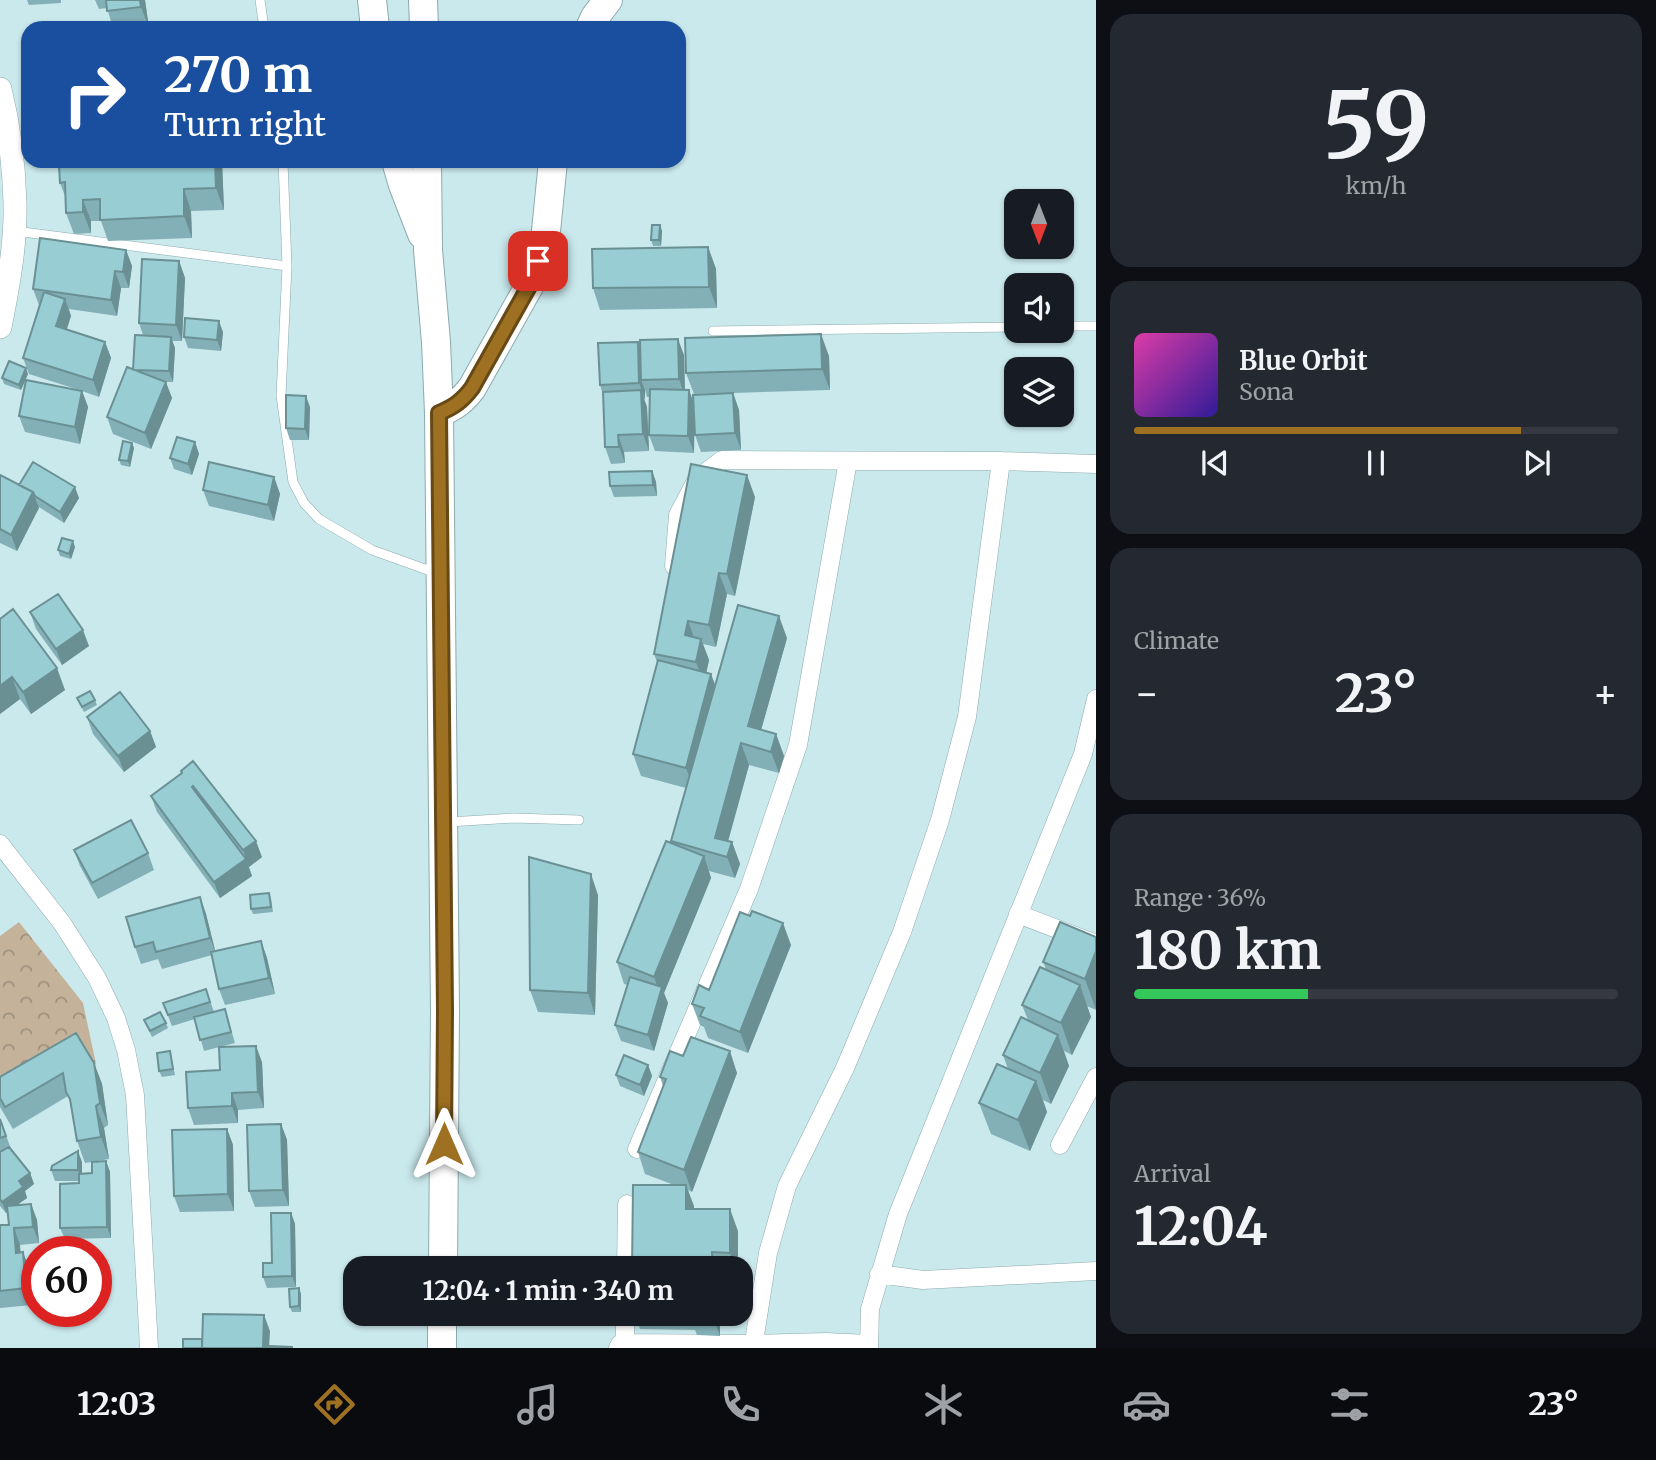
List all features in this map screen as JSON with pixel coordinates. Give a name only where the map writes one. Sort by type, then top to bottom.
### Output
[{"type":"main road","points":[[373,0],[374,21]]},
{"type":"main road","points":[[423,0],[424,21]]},
{"type":"main road","points":[[594,21],[608,0]]},
{"type":"main road","points":[[398,168],[428,250]]},
{"type":"main road","points":[[426,168],[428,250],[439,413],[445,1010],[443,1256]]},
{"type":"main road","points":[[439,413],[463,401],[532,281],[545,241],[552,168]]},
{"type":"main road","points":[[442,1326],[442,1348]]},
{"type":"street","points":[[0,89],[11,154],[15,204],[14,231],[0,327]]},
{"type":"street","points":[[673,584],[678,514],[697,479],[722,460],[1096,464]]},
{"type":"street","points":[[638,1149],[749,889],[798,745],[848,461]]},
{"type":"street","points":[[753,1346],[768,1253],[787,1186],[845,1068],[902,932],[940,820],[967,717],[1001,461]]},
{"type":"street","points":[[624,1326],[622,1346],[753,1346],[826,1342],[869,1346],[870,1309],[898,1214],[1083,754],[1096,699]]},
{"type":"street","points":[[0,844],[62,923],[92,969],[116,1018],[126,1051],[135,1096],[149,1348]]},
{"type":"street","points":[[1018,914],[1096,944]]},
{"type":"street","points":[[1060,1145],[1096,1077]]},
{"type":"street","points":[[626,1256],[627,1204]]},
{"type":"street","points":[[879,1274],[923,1280],[1096,1271]]},
{"type":"lane","points":[[260,0],[263,21]]},
{"type":"lane","points":[[283,168],[287,266],[281,396],[293,482],[304,503],[319,519],[372,550],[440,575]]},
{"type":"lane","points":[[14,231],[287,266]]},
{"type":"lane","points":[[1074,326],[1096,326]]},
{"type":"lane","points":[[713,331],[1004,327]]},
{"type":"lane","points":[[443,823],[513,818],[579,820]]},
{"type":"green space","points":[[19,922],[83,1003],[96,1064],[12,1120],[0,1103],[0,936]]},
{"type":"building","points":[[106,0],[140,0],[141,7],[107,11]]},
{"type":"building","points":[[59,168],[215,168],[216,188],[184,189],[184,216],[100,220],[100,199],[83,200],[83,212],[66,213],[65,182],[60,183]]},
{"type":"building","points":[[652,225],[660,225],[659,240],[651,240]]},
{"type":"building","points":[[40,238],[126,250],[123,272],[115,271],[111,300],[33,289]]},
{"type":"building","points":[[708,247],[709,287],[593,288],[592,249]]},
{"type":"building","points":[[142,259],[179,261],[176,325],[139,323]]},
{"type":"building","points":[[44,292],[65,299],[56,326],[105,342],[93,380],[23,358]]},
{"type":"building","points":[[185,318],[219,321],[217,340],[184,337]]},
{"type":"building","points":[[821,334],[822,369],[686,373],[685,338]]},
{"type":"building","points":[[135,335],[171,337],[169,371],[133,370]]},
{"type":"building","points":[[678,339],[679,379],[641,380],[640,340]]},
{"type":"building","points":[[638,342],[639,383],[600,385],[598,343]]},
{"type":"building","points":[[9,361],[26,368],[19,385],[2,378]]},
{"type":"building","points":[[127,367],[166,382],[145,433],[107,417]]},
{"type":"building","points":[[26,380],[82,391],[75,427],[19,416]]},
{"type":"building","points":[[650,389],[689,390],[688,436],[649,435]]},
{"type":"building","points":[[641,390],[643,434],[618,435],[619,447],[605,447],[603,392]]},
{"type":"building","points":[[733,393],[735,433],[695,435],[693,395]]},
{"type":"building","points":[[286,395],[306,396],[305,429],[286,428]]},
{"type":"building","points":[[177,437],[195,442],[188,464],[170,458]]},
{"type":"building","points":[[123,441],[132,443],[128,461],[119,460]]},
{"type":"building","points":[[33,462],[75,487],[60,512],[19,485]]},
{"type":"building","points":[[209,462],[274,477],[268,505],[203,490]]},
{"type":"building","points":[[691,464],[747,475],[727,574],[719,573],[709,625],[688,621],[685,635],[701,639],[696,662],[654,654]]},
{"type":"building","points":[[652,471],[653,485],[610,486],[609,472]]},
{"type":"building","points":[[0,475],[33,492],[11,535],[0,529]]},
{"type":"building","points":[[62,538],[73,541],[69,554],[58,550]]},
{"type":"building","points":[[58,594],[83,630],[56,649],[30,612]]},
{"type":"building","points":[[738,605],[779,616],[748,726],[776,734],[771,752],[741,743],[715,838],[732,842],[727,857],[671,841]]},
{"type":"building","points":[[13,609],[57,668],[23,692],[12,677],[0,686],[0,619]]},
{"type":"building","points":[[658,660],[711,674],[686,768],[633,754]]},
{"type":"building","points":[[90,691],[95,700],[82,707],[77,698]]},
{"type":"building","points":[[120,692],[150,731],[118,756],[87,717]]},
{"type":"building","points":[[193,761],[256,841],[243,850],[193,786],[246,859],[214,882],[151,796],[182,773]]},
{"type":"building","points":[[131,820],[148,853],[92,883],[74,850]]},
{"type":"building","points":[[666,841],[704,856],[654,977],[617,962]]},
{"type":"building","points":[[529,857],[591,874],[588,993],[530,990]]},
{"type":"building","points":[[269,893],[271,907],[251,909],[250,895]]},
{"type":"building","points":[[200,897],[210,938],[156,952],[153,942],[135,947],[126,917]]},
{"type":"building","points":[[752,911],[783,923],[740,1032],[700,1016],[704,1008],[692,1004],[699,985],[709,990],[740,912],[750,916]]},
{"type":"building","points":[[1060,922],[1096,937],[1096,951],[1085,979],[1043,962]]},
{"type":"building","points":[[261,941],[269,978],[219,989],[211,952]]},
{"type":"building","points":[[1040,967],[1080,985],[1061,1023],[1022,1005]]},
{"type":"building","points":[[630,977],[662,987],[648,1035],[615,1025]]},
{"type":"building","points":[[206,989],[210,1002],[168,1015],[163,1003]]},
{"type":"building","points":[[225,1009],[231,1032],[200,1040],[194,1017]]},
{"type":"building","points":[[160,1012],[166,1023],[150,1031],[144,1020]]},
{"type":"building","points":[[1021,1017],[1058,1035],[1040,1073],[1003,1055]]},
{"type":"building","points":[[76,1033],[94,1063],[100,1103],[96,1106],[101,1137],[77,1141],[63,1073],[5,1107],[0,1098],[0,1077]]},
{"type":"building","points":[[691,1037],[730,1051],[684,1170],[638,1152],[666,1079],[660,1077],[670,1051],[683,1056]]},
{"type":"building","points":[[256,1046],[258,1092],[232,1093],[232,1106],[188,1108],[186,1072],[220,1070],[219,1047]]},
{"type":"building","points":[[170,1051],[173,1069],[159,1071],[157,1053]]},
{"type":"building","points":[[624,1055],[648,1065],[640,1085],[616,1075]]},
{"type":"building","points":[[997,1064],[1036,1081],[1018,1120],[979,1103]]},
{"type":"building","points":[[0,1119],[6,1136],[0,1138]]},
{"type":"building","points":[[281,1124],[283,1190],[249,1191],[247,1125]]},
{"type":"building","points":[[227,1129],[228,1194],[174,1196],[172,1130]]},
{"type":"building","points":[[9,1147],[30,1173],[19,1181],[23,1187],[2,1202],[0,1152]]},
{"type":"building","points":[[78,1151],[78,1170],[51,1170],[52,1166]]},
{"type":"building","points":[[106,1161],[107,1227],[60,1228],[60,1184],[79,1183],[79,1174],[92,1173],[92,1162]]},
{"type":"building","points":[[633,1185],[686,1185],[686,1209],[730,1209],[730,1253],[712,1252],[712,1256],[632,1256]]},
{"type":"building","points":[[31,1204],[33,1227],[14,1228],[16,1253],[21,1252],[21,1289],[0,1291],[0,1225],[9,1225],[7,1206]]},
{"type":"building","points":[[271,1213],[291,1213],[292,1276],[263,1277],[263,1263],[272,1263]]},
{"type":"building","points":[[299,1288],[299,1306],[290,1307],[289,1289]]},
{"type":"building","points":[[203,1314],[264,1315],[263,1348],[202,1348]]},
{"type":"building","points":[[183,1339],[202,1339],[202,1348],[183,1348]]},
{"type":"building","points":[[292,1347],[292,1348],[268,1348]]},
{"type":"route","points":[[444,1144],[439,413],[463,401],[472,388],[532,281],[538,261]]}]
